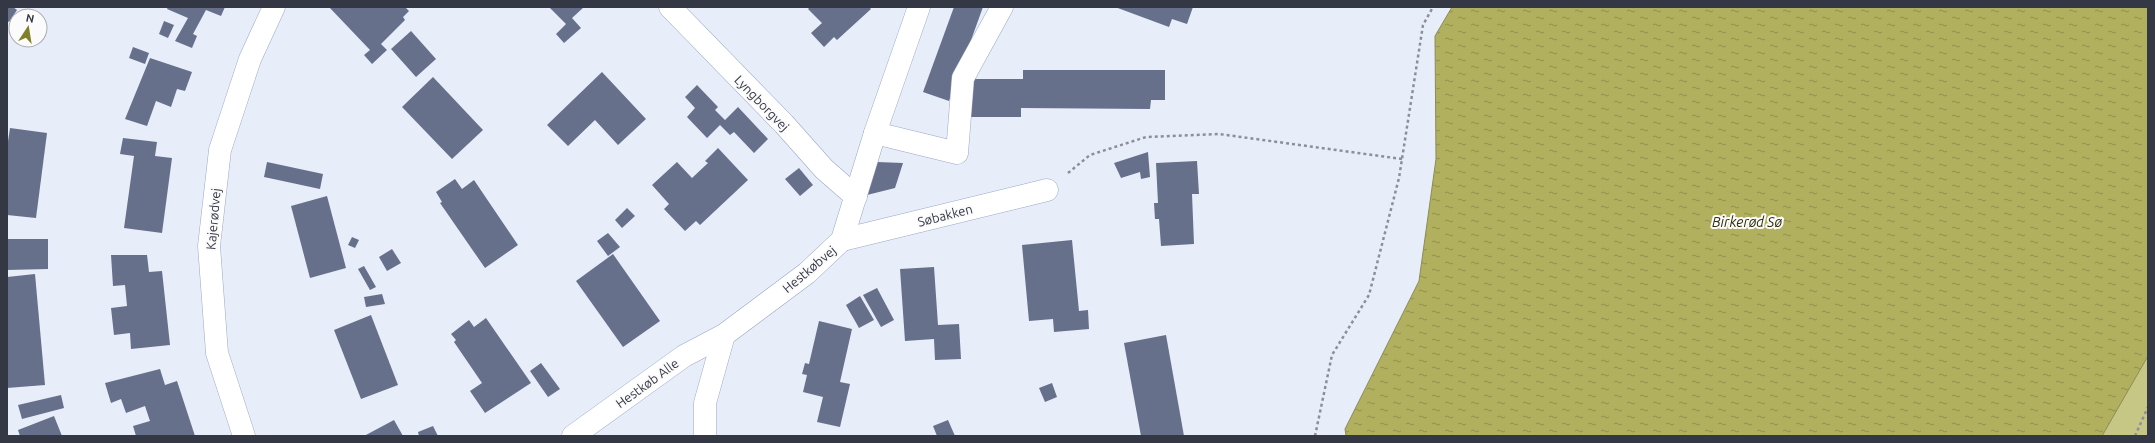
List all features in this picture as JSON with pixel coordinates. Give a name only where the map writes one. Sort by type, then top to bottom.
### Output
[{"type":"street","name":"Kajerødvej","points":[[244,436],[217,353],[208,246],[220,150],[250,59],[274,7]]},
{"type":"street","name":"Lyngborgvej","points":[[670,7],[784,124],[824,169],[856,197]]},
{"type":"street","name":"Hestkøbvej","points":[[724,335],[807,273],[842,240],[875,133],[919,7]]},
{"type":"street","points":[[875,133],[957,153],[963,78],[1002,7]]},
{"type":"street","name":"Søbakken","points":[[842,240],[1047,190]]},
{"type":"street","points":[[705,436],[705,404],[724,335]]},
{"type":"street","name":"Hestkøb Alle","points":[[573,436],[684,356],[724,335]]},
{"type":"path","points":[[1315,436],[1332,355],[1369,295],[1399,178],[1423,25],[1433,7]]},
{"type":"path","points":[[1047,190],[1090,155],[1146,137],[1218,134],[1402,159]]},
{"type":"path","points":[[2135,436],[2148,407]]},
{"type":"shaded area","points":[[2148,356],[2148,436],[2102,436]]},
{"type":"water","name":"Birkerød Sø","points":[[1452,7],[2148,7],[2148,356],[2102,436],[1346,436],[1345,429],[1419,281],[1436,159],[1435,36]]},
{"type":"building","points":[[7,7],[13,7],[14,8],[8,8],[7,21]]},
{"type":"building","points":[[168,7],[225,7],[221,16],[206,10],[193,34],[197,36],[192,48],[175,41],[188,18],[167,9]]},
{"type":"building","points":[[329,7],[405,7],[409,11],[403,17],[405,20],[381,44],[387,50],[372,64],[364,55],[370,50]]},
{"type":"building","points":[[549,7],[584,7],[572,18],[581,28],[564,43],[556,34],[566,24]]},
{"type":"building","points":[[810,7],[869,7],[871,9],[837,40],[834,37],[824,47],[811,33],[822,23],[808,9]]},
{"type":"building","points":[[954,7],[983,7],[949,101],[923,92]]},
{"type":"building","points":[[1115,7],[1193,7],[1187,24],[1172,19],[1169,27]]},
{"type":"building","points":[[164,21],[174,25],[168,38],[159,34]]},
{"type":"building","points":[[411,31],[436,59],[416,77],[391,49]]},
{"type":"building","points":[[133,47],[149,53],[145,64],[129,58]]},
{"type":"building","points":[[150,58],[192,72],[185,91],[177,89],[171,107],[156,101],[147,126],[125,119]]},
{"type":"building","points":[[1023,70],[1165,70],[1165,100],[1151,100],[1150,109],[1021,108],[1021,117],[968,117],[968,79],[1023,79]]},
{"type":"building","points":[[602,72],[646,119],[618,145],[595,120],[568,146],[547,125]]},
{"type":"building","points":[[433,77],[483,130],[452,159],[402,107]]},
{"type":"building","points":[[697,85],[718,107],[715,110],[725,120],[738,107],[768,139],[754,153],[734,132],[730,135],[720,125],[707,138],[687,117],[695,108],[685,97]]},
{"type":"building","points":[[10,128],[47,133],[36,218],[7,215],[7,148]]},
{"type":"building","points":[[123,138],[157,142],[155,156],[172,158],[162,233],[124,228],[134,156],[120,154]]},
{"type":"building","points":[[718,148],[748,180],[700,225],[696,221],[685,231],[664,209],[669,204],[652,185],[677,162],[692,178],[708,163],[705,161]]},
{"type":"building","points":[[1148,152],[1150,177],[1141,179],[1140,172],[1121,178],[1114,163]]},
{"type":"building","points":[[1197,161],[1199,194],[1192,194],[1194,244],[1161,246],[1159,219],[1155,219],[1154,203],[1158,203],[1156,163]]},
{"type":"building","points":[[267,162],[323,174],[320,189],[264,177]]},
{"type":"building","points":[[877,162],[903,163],[895,188],[867,195]]},
{"type":"building","points":[[799,168],[813,185],[800,196],[785,179]]},
{"type":"building","points":[[455,179],[462,189],[474,180],[518,245],[485,268],[440,203],[442,202],[436,192]]},
{"type":"building","points":[[327,196],[346,268],[310,278],[291,206]]},
{"type":"building","points":[[627,208],[635,216],[622,228],[615,220]]},
{"type":"building","points":[[608,233],[620,247],[608,256],[597,241]]},
{"type":"building","points":[[352,237],[359,240],[355,248],[348,245]]},
{"type":"building","points":[[7,239],[48,239],[48,269],[7,270]]},
{"type":"building","points":[[1072,240],[1079,311],[1088,310],[1089,329],[1054,332],[1053,319],[1029,321],[1022,245]]},
{"type":"building","points":[[392,249],[401,263],[387,271],[379,257]]},
{"type":"building","points":[[613,254],[660,321],[623,347],[576,281]]},
{"type":"building","points":[[111,255],[147,255],[149,272],[162,271],[170,345],[131,349],[130,333],[114,335],[111,308],[127,306],[125,285],[113,286]]},
{"type":"building","points":[[364,266],[376,287],[370,290],[358,269]]},
{"type":"building","points":[[934,267],[938,325],[959,324],[961,359],[935,360],[934,339],[905,341],[900,269]]},
{"type":"building","points":[[35,274],[45,385],[7,388],[7,277]]},
{"type":"building","points":[[877,288],[894,320],[881,327],[863,295]]},
{"type":"building","points":[[382,294],[385,304],[366,307],[364,297]]},
{"type":"building","points":[[860,296],[874,320],[859,328],[846,305]]},
{"type":"building","points":[[371,315],[398,385],[361,399],[334,330]]},
{"type":"building","points":[[486,318],[531,383],[485,413],[470,391],[482,383],[454,342],[456,340],[451,334],[469,320],[474,327]]},
{"type":"building","points":[[819,321],[852,329],[840,382],[850,384],[840,427],[817,422],[823,397],[803,392],[807,375],[802,374],[805,363],[809,364]]},
{"type":"building","points":[[1166,335],[1184,436],[1141,436],[1124,343]]},
{"type":"building","points":[[541,363],[560,389],[548,397],[530,371]]},
{"type":"building","points":[[160,369],[165,385],[177,381],[195,436],[136,436],[133,426],[150,421],[145,406],[126,413],[121,399],[111,403],[105,383]]},
{"type":"building","points":[[1052,383],[1057,397],[1045,402],[1039,388]]},
{"type":"building","points":[[61,395],[64,408],[22,419],[18,405]]},
{"type":"building","points":[[54,416],[62,436],[20,436],[18,430]]},
{"type":"building","points":[[394,420],[403,436],[364,436]]},
{"type":"building","points":[[948,420],[955,436],[937,436],[933,426]]},
{"type":"building","points":[[433,426],[438,436],[419,436],[418,432]]}]
